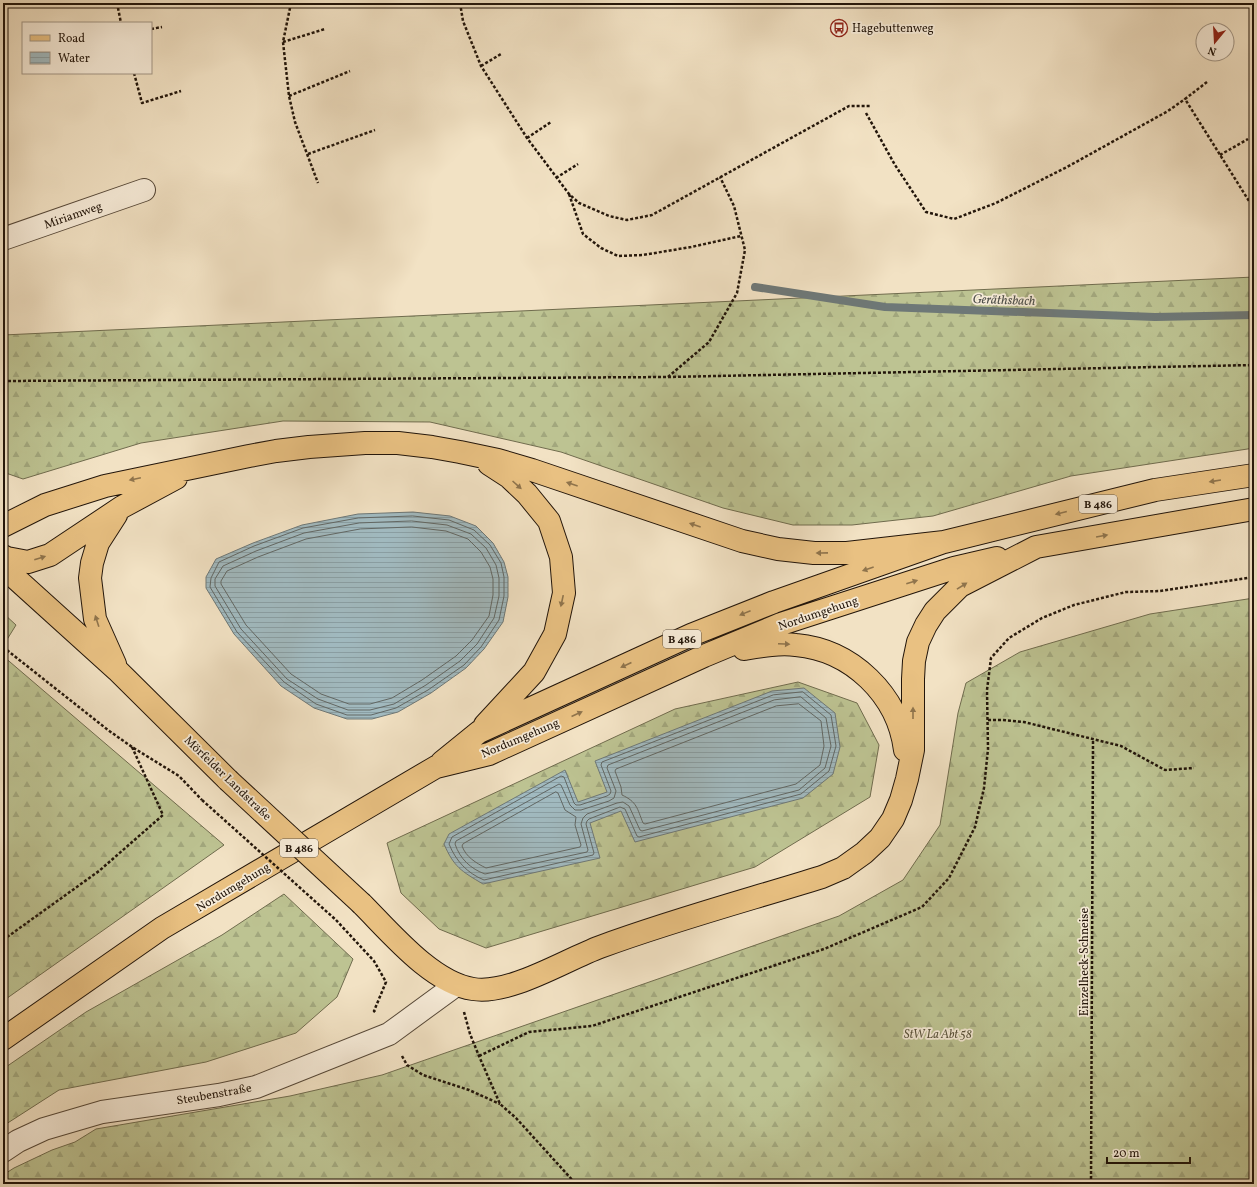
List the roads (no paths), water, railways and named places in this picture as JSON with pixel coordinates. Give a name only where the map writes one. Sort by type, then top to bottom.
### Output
[{"type":"main road","points":[[3,526],[45,505],[105,486],[276,451],[365,443],[432,447],[498,460],[532,470],[742,541],[778,549],[814,553],[847,553],[944,542]]},
{"type":"main road","points":[[460,452],[488,463],[508,477],[527,494],[549,521],[561,557],[564,593],[555,634],[534,672],[479,732]]},
{"type":"main road","points":[[3,556],[6,558],[28,562],[50,555],[122,507],[175,478],[228,460]]},
{"type":"main road","name":"B 486","points":[[436,767],[479,732],[691,635],[774,602],[944,542],[1155,490],[1254,475]]},
{"type":"main road","points":[[117,670],[95,619],[90,578],[92,563],[98,543],[122,507]]},
{"type":"main road","name":"B 486","points":[[1036,547],[1254,509]]},
{"type":"main road","name":"Mörfelder Landstraße","points":[[3,567],[117,670],[228,780],[362,904],[423,964],[439,976],[456,985],[473,989],[488,989],[507,986],[600,947],[655,928],[822,877],[843,868],[864,853],[880,838],[892,819],[901,800],[907,779],[913,750],[914,661],[918,642],[926,625],[935,611],[960,586],[1036,547]]},
{"type":"main road","name":"Nordumgehung","points":[[3,1039],[162,928],[436,767],[489,754],[704,656],[781,624],[954,568],[1036,547]]},
{"type":"main road","points":[[704,656],[773,644],[797,645],[820,650],[842,658],[877,686],[888,703],[898,722],[902,735],[905,748],[907,779]]},
{"type":"street","name":"Miriamweg","points":[[3,239],[144,190]]},
{"type":"street","name":"Steubenstraße","points":[[3,1151],[44,1129],[102,1112],[219,1095],[256,1087],[389,1034],[456,985]]},
{"type":"water","points":[[413,512],[450,516],[476,526],[493,543],[504,562],[508,577],[508,597],[503,622],[484,649],[466,668],[431,693],[398,712],[372,719],[347,719],[314,708],[281,686],[234,634],[206,588],[206,577],[216,559],[253,543],[302,525],[358,514]]},
{"type":"water","points":[[804,688],[835,713],[840,747],[833,774],[803,798],[635,842],[621,811],[590,823],[600,858],[483,884],[459,868],[451,858],[444,844],[449,834],[565,770],[578,802],[607,792],[595,761],[772,691]]},
{"type":"waterway","name":"Geräthsbach","points":[[755,287],[885,307],[1155,317],[1254,315]]},
{"type":"place","name":"Hagebuttenweg","points":[[839,28]]},
{"type":"park label","name":"StW La Abt 58","points":[[938,1034]]}]
